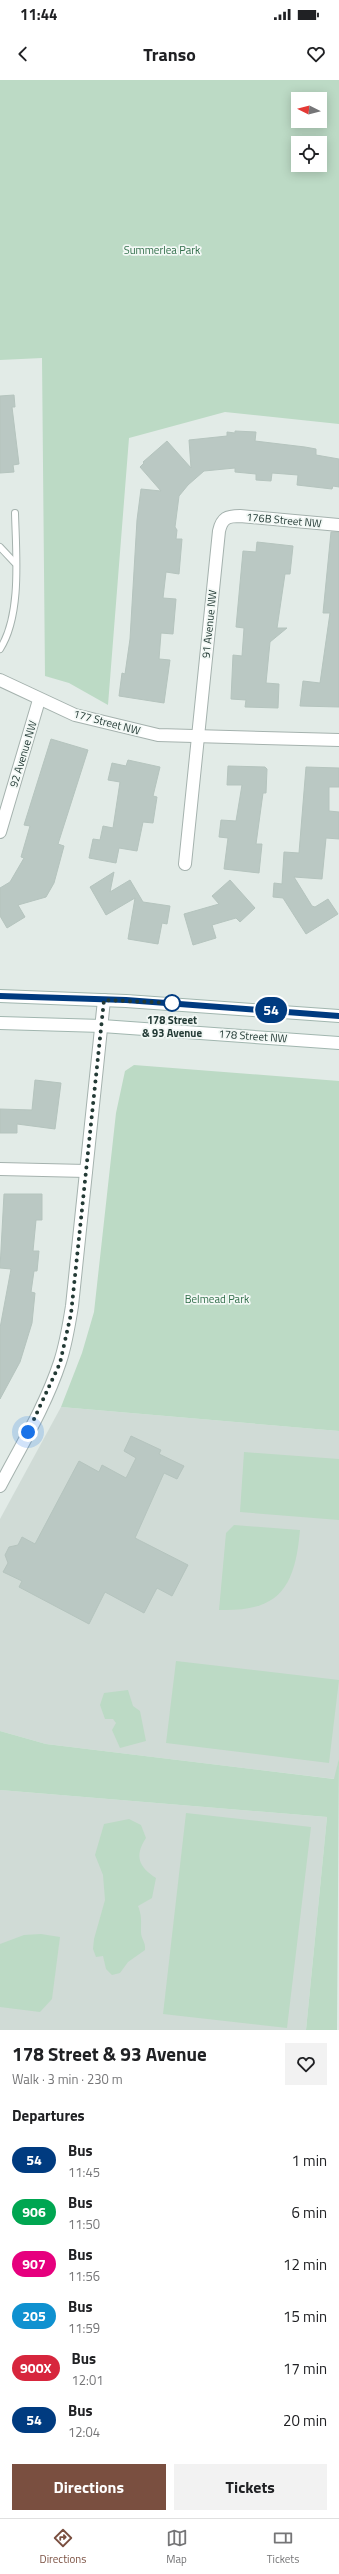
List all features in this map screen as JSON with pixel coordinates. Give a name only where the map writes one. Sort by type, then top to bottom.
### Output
[{"type":"street","name":"176B Street NW","points":[[228,516],[339,525]]},
{"type":"street","name":"91 Avenue NW","points":[[197,736],[219,532],[222,521],[228,516]]},
{"type":"street","name":"177 Street NW","points":[[0,680],[40,700],[75,715],[158,735],[339,740]]},
{"type":"street","name":"92 Avenue NW","points":[[0,832],[40,700]]},
{"type":"street","points":[[185,864],[197,736]]},
{"type":"street","points":[[0,996],[104,1000],[339,1016]]},
{"type":"street","points":[[0,1486],[45,1398],[65,1343],[72,1306],[104,1000]]},
{"type":"street","name":"178 Street NW","points":[[0,1024],[102,1026],[339,1043]]},
{"type":"street","points":[[0,1169],[86,1171]]},
{"type":"lane","points":[[0,649],[9,635],[13,615],[16,563],[15,513]]},
{"type":"lane","points":[[0,547],[16,563]]},
{"type":"shaded area","points":[[61,1407],[339,1431],[339,1758],[335,1779],[46,1744],[0,1731],[0,1519]]},
{"type":"shaded area","points":[[0,1790],[327,1817],[306,2030],[0,2030]]},
{"type":"green space","name":"Summerlea Park","points":[[0,80],[339,80],[339,424],[225,412],[129,438],[108,705],[69,683],[45,676],[42,358],[0,360]]},
{"type":"green space","name":"Belmead Park","points":[[134,1065],[339,1081],[339,1431],[61,1407],[82,1353],[94,1312],[116,1113],[125,1071]]},
{"type":"green space","points":[[244,1452],[339,1459],[339,1520],[240,1512]]},
{"type":"green space","points":[[234,1525],[300,1530],[298,1550],[294,1567],[288,1581],[280,1592],[270,1601],[240,1610],[219,1610],[226,1533]]},
{"type":"green space","points":[[176,1661],[339,1680],[329,1763],[166,1743]]},
{"type":"green space","points":[[128,1690],[133,1706],[140,1711],[146,1741],[120,1748],[112,1730],[116,1723],[113,1719],[105,1719],[100,1705],[104,1693]]},
{"type":"green space","points":[[0,1731],[46,1744],[334,1779],[339,1758],[337,2030],[306,2030],[327,1817],[0,1790]]},
{"type":"green space","points":[[186,1813],[311,1827],[287,2028],[163,2014]]},
{"type":"green space","points":[[129,1819],[141,1825],[146,1838],[140,1850],[140,1861],[146,1870],[156,1878],[152,1898],[138,1906],[141,1916],[141,1934],[145,1945],[145,1950],[128,1962],[120,1973],[112,1975],[106,1969],[103,1956],[96,1957],[93,1949],[94,1939],[105,1900],[103,1875],[95,1855],[104,1824]]},
{"type":"green space","points":[[41,1934],[60,1937],[52,1999],[40,2012],[0,2007],[0,1944],[24,1935]]},
{"type":"building","points":[[14,395],[15,407],[12,407],[19,464],[13,465],[14,472],[0,473],[0,396]]},
{"type":"building","points":[[235,431],[256,432],[255,441],[316,449],[316,455],[339,459],[339,487],[333,486],[332,489],[297,485],[298,475],[272,473],[271,481],[256,480],[256,474],[235,472],[235,468],[204,471],[188,485],[179,496],[175,527],[177,530],[176,539],[182,539],[179,574],[166,572],[163,598],[176,599],[173,634],[161,633],[159,659],[170,660],[164,703],[119,696],[122,673],[125,674],[130,639],[137,520],[141,489],[161,491],[140,467],[144,463],[143,462],[167,441],[191,468],[189,440],[227,436],[227,432],[235,433]]},
{"type":"building","points":[[331,532],[339,532],[339,707],[300,706],[303,681],[320,683],[330,613],[323,613]]},
{"type":"building","points":[[257,542],[293,546],[290,574],[285,574],[277,628],[287,628],[270,642],[266,683],[279,684],[278,708],[245,707],[246,700],[231,699],[233,655],[242,656],[244,628],[236,627],[243,551],[256,552]]},
{"type":"building","points":[[51,739],[88,750],[58,844],[64,846],[54,883],[46,897],[18,905],[25,917],[7,928],[0,916],[0,888],[10,882],[24,858],[21,857],[30,826],[24,825]]},
{"type":"building","points":[[128,760],[160,767],[153,796],[157,797],[153,823],[143,822],[137,851],[119,848],[116,863],[89,858],[93,839],[100,840],[103,826],[113,828],[120,782],[108,780],[112,763],[126,766]]},
{"type":"building","points":[[228,766],[265,767],[267,769],[266,793],[263,793],[256,844],[262,844],[259,873],[224,869],[228,838],[219,837],[221,820],[236,821],[242,785],[227,785]]},
{"type":"building","points":[[306,767],[339,768],[339,787],[329,787],[329,811],[339,812],[339,839],[326,838],[322,879],[294,877],[312,906],[315,907],[328,899],[338,914],[306,934],[283,898],[273,897],[274,883],[282,884],[284,852],[299,853]]},
{"type":"building","points":[[114,872],[110,892],[130,880],[143,902],[170,906],[167,924],[162,923],[158,944],[128,939],[135,898],[106,915],[90,887]]},
{"type":"building","points":[[230,880],[255,908],[240,922],[236,918],[212,925],[216,938],[193,945],[184,914],[219,904],[212,896]]},
{"type":"building","points":[[35,1080],[61,1083],[55,1129],[17,1124],[17,1133],[0,1133],[0,1109],[32,1110]]},
{"type":"building","points":[[4,1194],[42,1194],[42,1220],[36,1220],[33,1251],[39,1251],[37,1271],[34,1271],[31,1292],[35,1293],[32,1323],[20,1362],[0,1399],[0,1328],[11,1269],[0,1268]]},
{"type":"building","points":[[131,1436],[161,1450],[159,1454],[184,1466],[177,1479],[164,1473],[135,1538],[188,1565],[172,1596],[157,1588],[144,1613],[105,1592],[89,1624],[19,1587],[22,1581],[3,1572],[8,1563],[5,1555],[9,1547],[18,1545],[22,1537],[35,1544],[79,1461],[99,1472],[102,1465],[126,1478],[136,1458],[124,1451]]},
{"type":"bus line","name":"54","points":[[0,996],[126,1000],[224,1006],[339,1016]]},
{"type":"place","name":"178 Street & 93 Avenue","points":[[172,1003]]},
{"type":"route","points":[[28,1432],[42,1405],[60,1363],[71,1314],[104,1000],[172,1003]]}]
